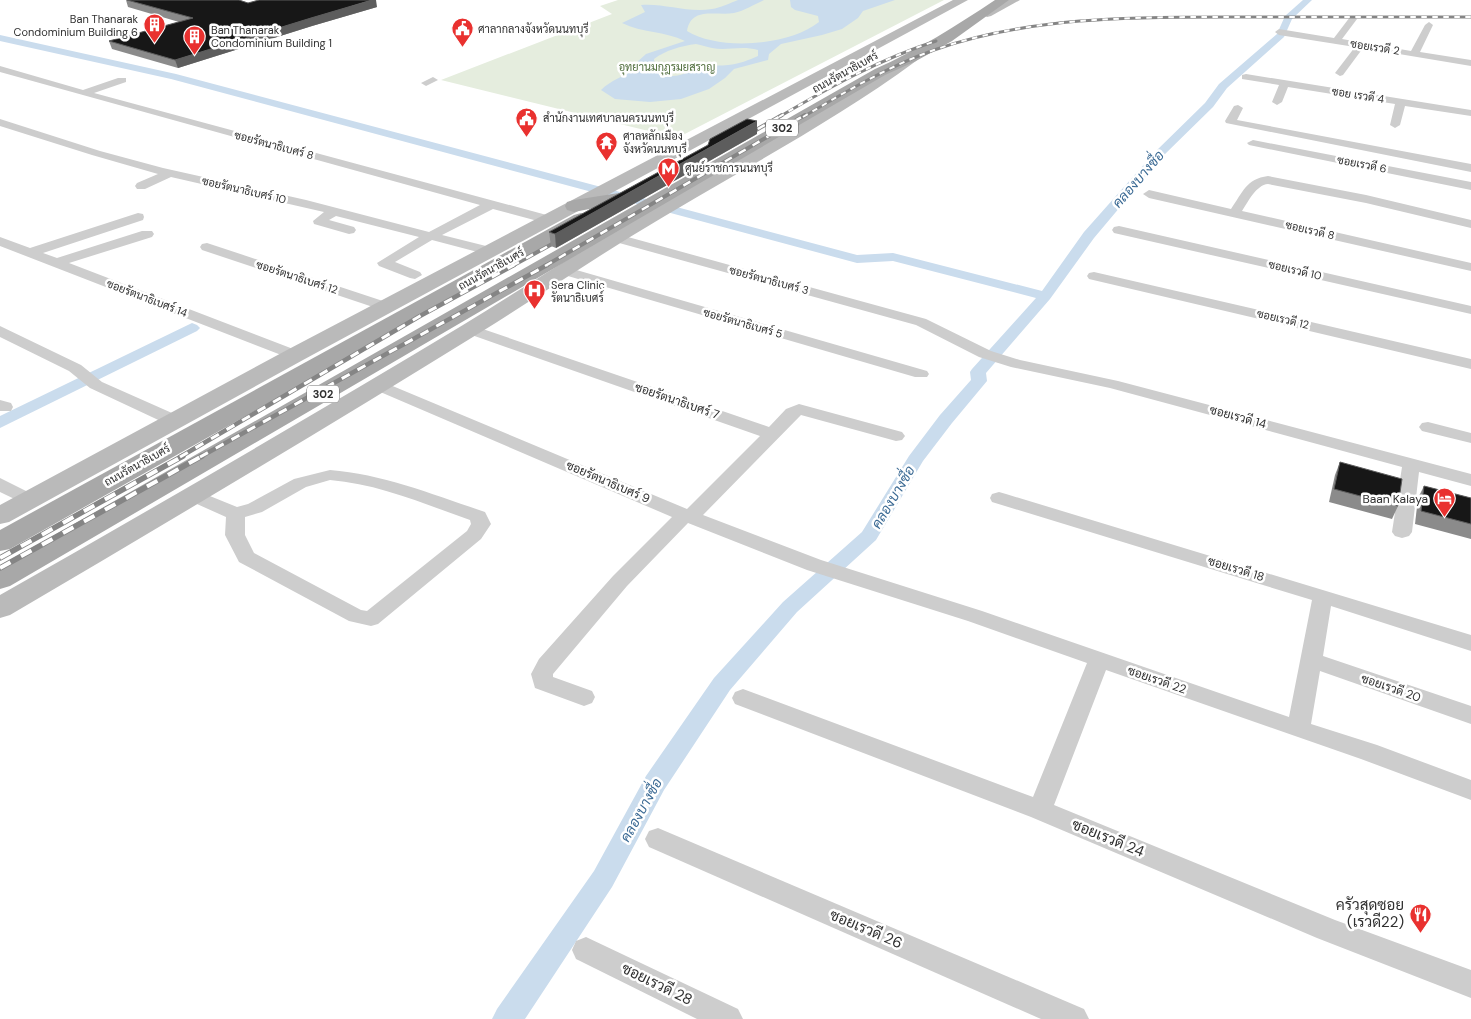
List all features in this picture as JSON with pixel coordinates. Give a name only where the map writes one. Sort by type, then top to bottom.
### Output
[{"type":"main road","name":"ถนนรัตนาธิเบศร์","points":[[0,542],[634,199],[880,72],[911,58],[986,6],[1003,0]]},
{"type":"main road","name":"ถนนรัตนาธิเบศร์","points":[[0,516],[560,214],[634,199],[759,107],[959,7],[986,6],[1014,0]]},
{"type":"main road","name":"ถนนรัตนาธิเบศร์","points":[[3,581],[834,76],[959,7]]},
{"type":"main road","name":"ถนนรัตนาธิเบศร์","points":[[0,608],[195,496],[566,271],[617,238],[634,199]]},
{"type":"main road","points":[[0,527],[520,243],[560,214]]},
{"type":"main road","points":[[3,581],[415,353],[580,258],[596,251]]},
{"type":"street","points":[[1336,41],[1353,19]]},
{"type":"street","points":[[1414,54],[1429,25]]},
{"type":"street","name":"ซอยเรวดี 2","points":[[1279,32],[1471,63]]},
{"type":"street","points":[[1340,72],[1361,45]]},
{"type":"street","name":"ซอยรัตนาธิเบศร์ 8","points":[[0,69],[490,205],[560,214]]},
{"type":"street","name":"ซอย เรวดี 4","points":[[1246,77],[1471,113]]},
{"type":"street","points":[[80,92],[118,79]]},
{"type":"street","points":[[1277,102],[1285,83]]},
{"type":"street","points":[[1394,125],[1401,102]]},
{"type":"street","points":[[1238,108],[1230,121],[1234,123],[1471,168]]},
{"type":"street","name":"ซอยรัตนาธิเบศร์ 10","points":[[0,122],[96,153],[170,173],[335,211],[490,251]]},
{"type":"street","points":[[1395,153],[1400,140]]},
{"type":"street","name":"ซอยเรวดี 6","points":[[1253,143],[1471,186]]},
{"type":"street","points":[[141,186],[170,173]]},
{"type":"street","points":[[1234,213],[1254,184],[1259,181],[1268,180],[1366,199],[1471,224]]},
{"type":"street","name":"ซอยเรวดี 8","points":[[1149,194],[1471,266]]},
{"type":"street","points":[[415,275],[384,263],[430,236],[490,205]]},
{"type":"street","points":[[335,211],[319,221],[349,230]]},
{"type":"street","points":[[29,253],[138,217]]},
{"type":"street","name":"ซอยเรวดี 10","points":[[1119,230],[1471,310]]},
{"type":"street","points":[[55,263],[147,234]]},
{"type":"street","name":"ซอยรัตนาธิเบศร์ 3","points":[[617,238],[921,322],[984,354]]},
{"type":"street","name":"ซอยรัตนาธิเบศร์ 14","points":[[0,241],[295,356]]},
{"type":"street","name":"ซอยรัตนาธิเบศร์ 12","points":[[207,247],[387,307]]},
{"type":"street","name":"ซอยรัตนาธิเบศร์ 5","points":[[566,271],[922,374]]},
{"type":"street","name":"ซอยเรวดี 12","points":[[1094,276],[1471,364]]},
{"type":"street","name":"ซอยรัตนาธิเบศร์ 7","points":[[471,330],[772,434]]},
{"type":"street","points":[[0,331],[74,368],[96,385],[175,421]]},
{"type":"street","name":"ซอยเรวดี 14","points":[[984,354],[1003,360],[1112,384],[1471,480]]},
{"type":"street","name":"ซอยรัตนาธิเบศร์ 9","points":[[377,385],[687,516],[841,574]]},
{"type":"street","points":[[584,697],[543,682],[542,674],[546,665],[620,581],[792,413],[799,409],[896,436]]},
{"type":"street","points":[[1428,427],[1471,438]]},
{"type":"street","points":[[1402,532],[1411,463]]},
{"type":"street","points":[[195,496],[236,514],[255,508],[300,482],[330,475],[355,477],[389,486],[478,516],[481,524],[474,535],[370,619],[356,616],[246,557],[235,536],[236,514]]},
{"type":"street","points":[[0,484],[29,500]]},
{"type":"street","name":"ซอยเรวดี 18","points":[[999,498],[1471,643]]},
{"type":"street","name":"ซอยเรวดี 22","points":[[841,574],[975,616],[1369,752],[1471,790]]},
{"type":"street","points":[[1298,729],[1322,596]]},
{"type":"street","points":[[1040,810],[1099,660]]},
{"type":"street","name":"ซอยเรวดี 20","points":[[1311,660],[1471,715]]},
{"type":"street","name":"ซอยเรวดี 24","points":[[742,698],[1040,810],[1328,929],[1471,984]]},
{"type":"street","name":"ซอยเรวดี 26","points":[[658,839],[1074,1019]]},
{"type":"street","name":"ซอยเรวดี 28","points":[[586,950],[728,1019]]},
{"type":"green space","name":"อุทยานมกุฎรมยสราญ","points":[[618,0],[944,0],[677,138],[441,80],[612,14],[600,6]]},
{"type":"water","points":[[738,0],[764,0],[734,13],[699,15],[689,23],[687,31],[717,41],[754,43],[772,41],[806,30],[819,22],[818,16],[795,10],[791,7],[790,0],[895,0],[863,11],[858,18],[842,29],[781,44],[769,54],[768,60],[734,69],[709,89],[681,99],[650,102],[615,99],[601,90],[635,69],[636,63],[646,54],[685,41],[670,35],[637,29],[622,23],[645,12],[641,5],[703,10],[718,8]],"holes":[[[696,44],[718,49],[740,48],[758,50],[758,56],[744,62],[732,64],[701,65],[685,68],[688,72],[675,76],[667,76],[655,71],[654,59],[679,47]]]},
{"type":"building","points":[[127,0],[239,0],[248,3],[259,0],[372,0],[175,60],[109,41],[193,18]]},
{"type":"building","points":[[747,119],[757,121],[555,234],[549,232],[708,145],[710,139]]},
{"type":"building","points":[[1340,462],[1402,479],[1398,506],[1334,489]]},
{"type":"building","points":[[1424,486],[1471,498],[1471,524],[1421,511]]},
{"type":"waterway","name":"คลองบางซื่อ","points":[[1045,296],[1089,235],[1159,154],[1209,105],[1223,86],[1281,35],[1288,18],[1308,0]]},
{"type":"waterway","points":[[0,38],[173,76],[857,259],[893,257],[1045,296]]},
{"type":"waterway","name":"คลองบางซื่อ","points":[[507,1019],[603,879],[655,783],[722,684],[790,607],[869,536],[915,460],[946,419],[979,381],[978,372],[1045,296]]},
{"type":"waterway","points":[[0,423],[192,328]]},
{"type":"railway","points":[[803,117],[883,72],[917,57],[971,39],[1008,30],[1122,18],[1471,17]]},
{"type":"railway","points":[[779,117],[856,74],[895,56],[936,41]]},
{"type":"railway","points":[[744,137],[782,115]]},
{"type":"railway","points":[[545,266],[805,115]]},
{"type":"railway","points":[[512,266],[563,238]]},
{"type":"railway","points":[[180,457],[420,316],[514,265]]},
{"type":"railway","points":[[200,457],[547,265]]},
{"type":"railway","points":[[0,558],[183,456]]},
{"type":"railway","points":[[0,568],[202,456]]},
{"type":"place","name":"Ban Thanarak Condominium Building 6","points":[[154,44]]},
{"type":"place","name":"ศาลากลางจังหวัดนนทบุรี","points":[[462,48]]},
{"type":"place","name":"Ban Thanarak Condominium Building 1","points":[[195,55]]},
{"type":"place","name":"สำนักงานเทศบาลนครนนทบุรี","points":[[527,137]]},
{"type":"place","name":"ศาลหลักเมือง จังหวัดนนทบุรี","points":[[607,161]]},
{"type":"place","name":"ศูนย์ราชการนนทบุรี","points":[[669,187]]},
{"type":"place","name":"Sera Clinic รัตนาธิเบศร์","points":[[535,310]]},
{"type":"place","name":"Baan Kalaya","points":[[1444,518]]},
{"type":"place","name":"ครัวสุดซอย (เรวดี22)","points":[[1420,933]]}]
